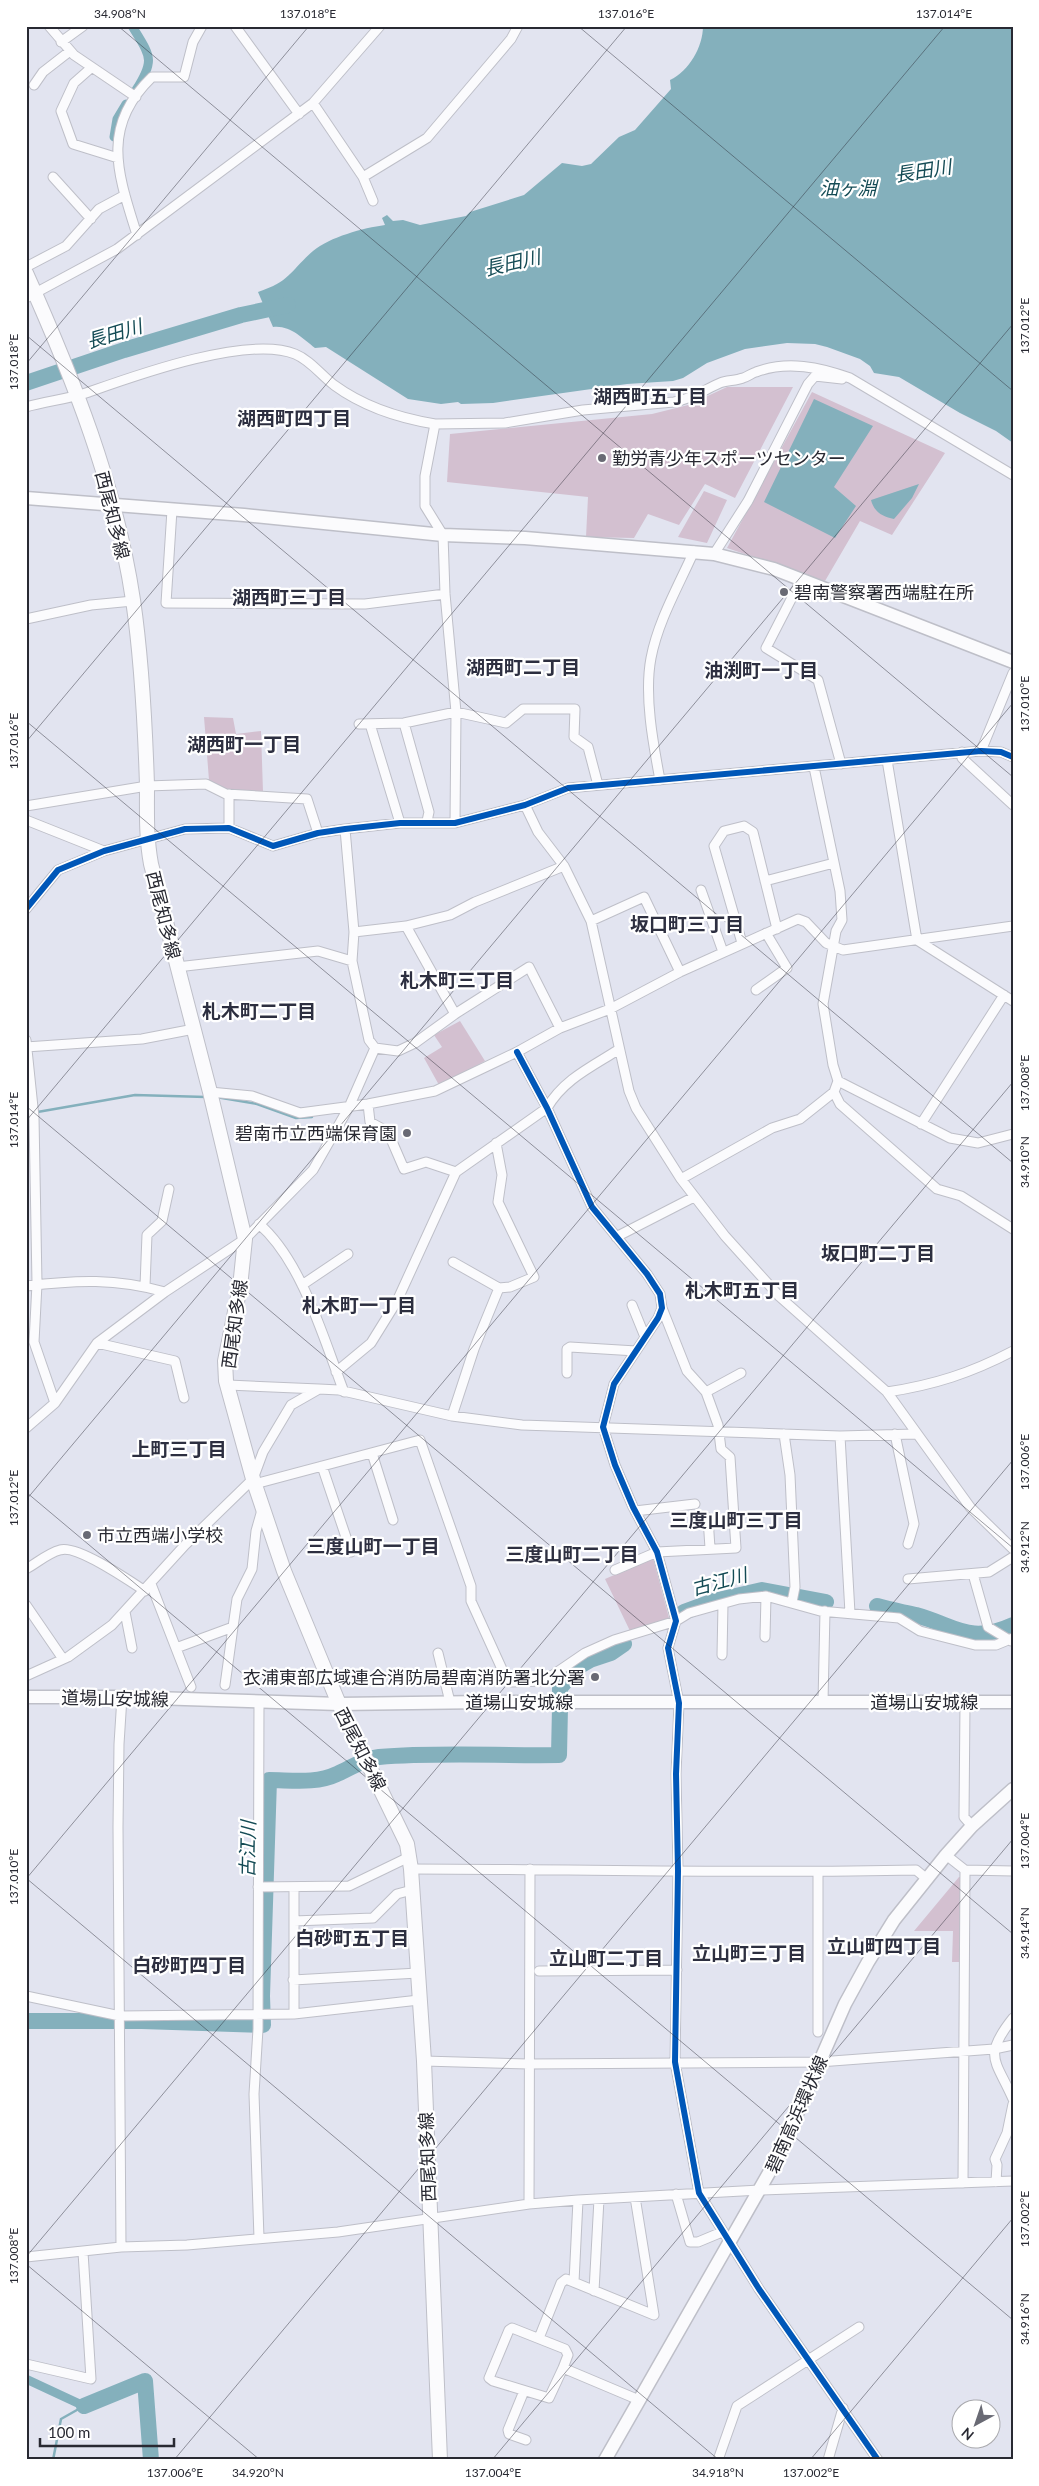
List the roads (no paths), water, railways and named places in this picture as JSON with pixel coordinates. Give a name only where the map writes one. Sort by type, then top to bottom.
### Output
[{"type":"main road","name":"西尾知多線","points":[[26,273],[31,296],[57,345],[77,394],[112,506],[133,601],[140,666],[147,786],[146,838],[245,1239],[240,1287],[225,1361],[228,1385],[254,1482],[284,1571],[338,1704],[407,1844],[410,1863],[424,2061],[440,2460]]},
{"type":"main road","points":[[26,498],[443,535],[526,538],[714,554],[774,569],[1013,662]]},
{"type":"main road","name":"道場山安城線","points":[[26,1697],[122,1697],[338,1704],[450,1702],[1013,1702]]},
{"type":"main road","name":"碧南高浜環状線","points":[[605,2460],[778,2157],[845,2004],[868,1962],[894,1920],[946,1855],[972,1826],[1013,1789]]},
{"type":"street","points":[[49,26],[70,51],[91,68],[136,97]]},
{"type":"street","points":[[61,42],[83,26]]},
{"type":"street","points":[[138,235],[125,195],[118,158],[118,132],[121,121],[136,97],[152,77],[184,77],[193,42],[202,26]]},
{"type":"street","points":[[235,26],[299,114]]},
{"type":"street","points":[[31,296],[93,264],[138,235],[299,114],[313,103],[380,26]]},
{"type":"street","points":[[363,177],[427,138],[511,39],[518,26]]},
{"type":"street","points":[[34,85],[44,72],[70,51]]},
{"type":"street","points":[[91,68],[74,83],[61,111],[73,144],[118,158]]},
{"type":"street","points":[[313,103],[363,177],[373,201]]},
{"type":"street","points":[[53,177],[90,219]]},
{"type":"street","points":[[26,267],[66,246],[104,206],[125,195]]},
{"type":"street","points":[[26,407],[188,361],[259,348],[276,349],[304,358],[335,386],[363,403],[405,419],[435,424],[505,423],[583,410],[674,402],[702,394],[720,383],[779,367],[802,366],[826,369],[850,378],[1013,475]]},
{"type":"street","points":[[714,554],[748,501],[808,384],[815,376],[850,378]]},
{"type":"street","points":[[435,424],[425,476],[425,506],[443,535],[445,594],[456,712],[455,823]]},
{"type":"street","points":[[172,510],[166,603],[365,604],[445,594]]},
{"type":"street","points":[[660,780],[650,724],[651,658],[661,628],[694,551]]},
{"type":"street","points":[[801,580],[766,648],[818,680],[841,764]]},
{"type":"street","points":[[26,619],[91,605],[133,601]]},
{"type":"street","points":[[981,751],[1013,673]]},
{"type":"street","points":[[359,724],[404,723],[456,712],[506,723],[523,709],[575,709],[574,737],[588,747],[598,785]]},
{"type":"street","points":[[404,723],[429,812],[427,822]]},
{"type":"street","points":[[370,724],[400,822]]},
{"type":"street","points":[[962,752],[962,758],[1013,805]]},
{"type":"street","points":[[26,909],[58,870],[104,850],[185,829],[229,828],[273,846],[318,833],[400,822],[455,823],[525,805],[568,788],[962,752],[1001,752],[1013,757]]},
{"type":"street","points":[[887,760],[917,940],[1013,1001]]},
{"type":"street","points":[[681,1179],[772,1128],[800,1119],[834,1092],[838,1081],[833,1065],[823,1004],[836,931],[842,920],[840,891],[814,767]]},
{"type":"street","points":[[26,806],[147,786],[206,784],[229,794],[307,799],[318,833]]},
{"type":"street","points":[[229,794],[229,828]]},
{"type":"street","points":[[525,805],[538,832],[564,866],[591,921],[618,1050],[629,1091],[636,1108],[681,1179],[726,1236],[780,1297],[887,1392],[915,1434],[970,1507],[1013,1549]]},
{"type":"street","points":[[26,820],[104,850]]},
{"type":"street","points":[[742,943],[714,846],[724,831],[744,826],[753,832],[777,929]]},
{"type":"street","points":[[345,829],[354,932],[352,961],[370,1040],[375,1048]]},
{"type":"street","points":[[765,881],[834,863]]},
{"type":"street","points":[[354,932],[406,926],[450,914],[564,866]]},
{"type":"street","points":[[702,890],[723,952]]},
{"type":"street","points":[[591,921],[644,897],[680,972]]},
{"type":"street","points":[[210,1092],[252,1096],[300,1113],[368,1104],[435,1091],[517,1052],[560,1028],[610,1009],[680,972],[742,943],[802,919],[826,943],[843,950],[1013,926]]},
{"type":"street","points":[[406,926],[455,1014]]},
{"type":"street","points":[[756,990],[787,968],[766,933]]},
{"type":"street","points":[[177,967],[318,951],[352,961]]},
{"type":"street","points":[[375,1048],[398,1051],[415,1043],[455,1014],[529,968],[560,1028]]},
{"type":"street","points":[[922,1124],[1004,995]]},
{"type":"street","points":[[55,1403],[34,1342],[37,1284],[34,1117],[27,1044],[142,1039],[194,1029]]},
{"type":"street","points":[[26,1428],[55,1403],[97,1343],[165,1292],[245,1239],[314,1170],[349,1107],[375,1048]]},
{"type":"street","points":[[336,1372],[371,1343],[397,1301],[456,1172],[547,1108],[556,1093],[574,1077],[618,1050]]},
{"type":"street","points":[[517,1052],[547,1108],[592,1207],[660,1294],[662,1308],[686,1371],[706,1392],[719,1432],[721,1450],[730,1457],[736,1548],[656,1552],[615,1570]]},
{"type":"street","points":[[838,1081],[887,1104],[936,1132],[966,1142],[978,1143],[1013,1134]]},
{"type":"street","points":[[834,1092],[840,1104],[937,1189],[961,1196],[1013,1229]]},
{"type":"street","points":[[368,1104],[370,1122],[388,1132],[404,1169],[426,1162],[456,1172]]},
{"type":"street","points":[[453,1262],[499,1288],[510,1287],[534,1277],[498,1202],[502,1174],[496,1143]]},
{"type":"street","points":[[146,1286],[147,1235],[162,1220],[169,1189]]},
{"type":"street","points":[[616,1237],[694,1197]]},
{"type":"street","points":[[260,1224],[271,1236],[302,1285],[344,1392]]},
{"type":"street","points":[[302,1285],[348,1254]]},
{"type":"street","points":[[26,1286],[88,1280],[146,1286],[165,1292]]},
{"type":"street","points":[[452,1416],[474,1349],[499,1288]]},
{"type":"street","points":[[632,1305],[645,1337]]},
{"type":"street","points":[[662,1308],[614,1384],[603,1426],[615,1465],[635,1511],[656,1552],[676,1621],[668,1648],[679,1703],[676,1774],[678,1872],[675,2062],[699,2193],[722,2232],[807,2360],[843,2408],[878,2460]]},
{"type":"street","points":[[97,1343],[175,1361],[184,1398]]},
{"type":"street","points":[[567,1373],[567,1349],[570,1347],[636,1351]]},
{"type":"street","points":[[887,1392],[958,1377],[981,1368],[1013,1351]]},
{"type":"street","points":[[706,1392],[741,1373]]},
{"type":"street","points":[[228,1385],[320,1389],[344,1392],[452,1416],[522,1425],[603,1426],[840,1436],[915,1434]]},
{"type":"street","points":[[254,1482],[263,1452],[291,1405],[320,1389]]},
{"type":"street","points":[[784,1434],[790,1476],[795,1587],[792,1601]]},
{"type":"street","points":[[895,1434],[914,1524],[908,1544]]},
{"type":"street","points":[[840,1436],[850,1613]]},
{"type":"street","points":[[26,1676],[63,1659],[112,1625],[148,1588],[185,1545],[254,1482],[420,1440],[471,1586],[471,1601],[506,1678],[512,1682],[544,1681],[585,1653],[607,1643],[676,1621],[689,1613],[739,1599],[766,1596],[792,1601],[825,1611],[899,1618],[920,1631],[975,1645],[996,1645],[1011,1640]]},
{"type":"street","points":[[372,1453],[393,1520]]},
{"type":"street","points":[[322,1466],[351,1552]]},
{"type":"street","points":[[635,1511],[695,1504]]},
{"type":"street","points":[[225,1685],[237,1599],[252,1569],[256,1531],[263,1509]]},
{"type":"street","points":[[708,1518],[710,1548]]},
{"type":"street","points":[[26,1568],[60,1550],[68,1549],[148,1588],[176,1648],[191,1687]]},
{"type":"street","points":[[908,1578],[989,1572],[1013,1557]]},
{"type":"street","points":[[973,1574],[988,1627],[1011,1640]]},
{"type":"street","points":[[765,1637],[766,1596]]},
{"type":"street","points":[[722,1655],[723,1604]]},
{"type":"street","points":[[26,1605],[63,1659]]},
{"type":"street","points":[[823,1702],[825,1611]]},
{"type":"street","points":[[125,1612],[132,1648]]},
{"type":"street","points":[[176,1648],[233,1627]]},
{"type":"street","points":[[438,1653],[450,1702]]},
{"type":"street","points":[[121,2247],[119,1744],[122,1697]]},
{"type":"street","points":[[259,1701],[258,1887],[260,2016],[254,2094],[260,2238]]},
{"type":"street","points":[[965,1702],[964,1817],[972,1826]]},
{"type":"street","points":[[946,1855],[965,1870],[1013,1871]]},
{"type":"street","points":[[258,1887],[349,1886],[410,1863],[530,1869],[678,1872],[916,1870],[926,1879]]},
{"type":"street","points":[[529,2204],[530,1869]]},
{"type":"street","points":[[963,2184],[965,1870]]},
{"type":"street","points":[[818,1872],[818,2032]]},
{"type":"street","points":[[294,1888],[294,2014]]},
{"type":"street","points":[[294,1921],[373,1918],[397,1894],[412,1890]]},
{"type":"street","points":[[539,1971],[677,1970]]},
{"type":"street","points":[[293,1980],[418,1973]]},
{"type":"street","points":[[26,1996],[120,2016],[260,2016],[420,2000]]},
{"type":"street","points":[[1013,2018],[994,2049],[993,2059],[1013,2099]]},
{"type":"street","points":[[424,2061],[529,2064],[819,2062],[994,2049],[1013,2045]]},
{"type":"street","points":[[996,2182],[997,2165],[995,2159],[1006,2133],[1013,2104]]},
{"type":"street","points":[[26,2257],[121,2247],[187,2245],[338,2232],[529,2204],[578,2200],[760,2190],[1013,2181]]},
{"type":"street","points":[[676,2194],[690,2242],[698,2242],[722,2232]]},
{"type":"street","points":[[539,2338],[560,2283],[566,2279],[654,2315],[635,2196]]},
{"type":"street","points":[[594,2290],[599,2199]]},
{"type":"street","points":[[574,2282],[578,2200]]},
{"type":"street","points":[[26,2364],[91,2379],[83,2252]]},
{"type":"street","points":[[718,2460],[736,2406],[859,2327]]},
{"type":"street","points":[[509,2330],[516,2330],[539,2338],[568,2352],[549,2398],[493,2381],[490,2378],[509,2330]]},
{"type":"street","points":[[563,2368],[639,2400]]},
{"type":"street","points":[[524,2391],[508,2430],[510,2434],[526,2440]]},
{"type":"street","points":[[828,2460],[843,2408]]},
{"type":"water","name":"油ヶ淵","points":[[703,26],[1013,26],[1013,443],[996,431],[960,413],[899,377],[874,373],[870,366],[860,359],[815,344],[787,343],[745,349],[707,363],[683,378],[673,381],[627,384],[493,403],[461,404],[458,402],[441,404],[408,399],[326,347],[315,348],[290,330],[273,327],[258,292],[284,279],[313,251],[328,241],[367,228],[385,225],[382,218],[387,215],[393,221],[403,220],[420,225],[466,216],[470,212],[524,195],[562,163],[582,166],[591,164],[619,137],[635,130],[671,89],[670,80],[683,71],[694,58],[701,42]]},
{"type":"water","points":[[814,399],[873,426],[834,487],[856,506],[835,538],[764,502]]},
{"type":"water","points":[[919,484],[912,498],[894,519],[880,513],[872,504],[871,500]]},
{"type":"waterway","points":[[132,26],[143,44],[148,58],[146,71],[136,90]]},
{"type":"waterway","points":[[114,137],[117,119],[126,104]]},
{"type":"waterway","name":"長田川","points":[[26,383],[124,350],[241,315],[288,305]]},
{"type":"waterway","points":[[26,1114],[135,1095],[206,1097]]},
{"type":"waterway","points":[[216,1097],[257,1104],[296,1118],[312,1117]]},
{"type":"waterway","name":"古江川","points":[[684,1612],[714,1601],[762,1590],[826,1602]]},
{"type":"waterway","name":"古江川","points":[[877,1606],[930,1619],[963,1632],[974,1634],[998,1631],[1013,1625]]},
{"type":"waterway","name":"古江川","points":[[560,1691],[560,1688],[576,1668],[590,1660],[611,1653],[624,1644]]},
{"type":"waterway","name":"古江川","points":[[26,2021],[142,2021],[263,2025],[262,1996],[269,1780],[303,1781],[321,1779],[379,1757],[446,1754],[559,1755],[560,1707]]},
{"type":"waterway","points":[[26,2379],[84,2406]]},
{"type":"waterway","points":[[84,2406],[145,2381],[151,2460]]},
{"type":"waterway","points":[[53,2460],[61,2419],[84,2406]]},
{"type":"place","name":"勤労青少年スポーツセンター","points":[[602,458]]},
{"type":"place","name":"碧南警察署西端駐在所","points":[[784,592]]},
{"type":"place","name":"碧南市立西端保育園","points":[[407,1133]]},
{"type":"place","name":"市立西端小学校","points":[[87,1535]]},
{"type":"place","name":"衣浦東部広域連合消防局碧南消防署北分署","points":[[595,1677]]},
{"type":"district","name":"湖西町五丁目","points":[[650,395]]},
{"type":"district","name":"湖西町四丁目","points":[[294,417]]},
{"type":"district","name":"湖西町三丁目","points":[[289,596]]},
{"type":"district","name":"湖西町二丁目","points":[[523,666]]},
{"type":"district","name":"油渕町一丁目","points":[[761,669]]},
{"type":"district","name":"湖西町一丁目","points":[[244,743]]},
{"type":"district","name":"坂口町三丁目","points":[[687,923]]},
{"type":"district","name":"札木町三丁目","points":[[457,979]]},
{"type":"district","name":"札木町二丁目","points":[[259,1010]]},
{"type":"district","name":"坂口町二丁目","points":[[878,1252]]},
{"type":"district","name":"札木町五丁目","points":[[742,1289]]},
{"type":"district","name":"札木町一丁目","points":[[359,1304]]},
{"type":"district","name":"上町三丁目","points":[[179,1448]]},
{"type":"district","name":"三度山町三丁目","points":[[736,1519]]},
{"type":"district","name":"三度山町一丁目","points":[[373,1545]]},
{"type":"district","name":"三度山町二丁目","points":[[572,1553]]},
{"type":"district","name":"白砂町五丁目","points":[[352,1937]]},
{"type":"district","name":"立山町四丁目","points":[[884,1945]]},
{"type":"district","name":"立山町三丁目","points":[[749,1952]]},
{"type":"district","name":"立山町二丁目","points":[[606,1957]]},
{"type":"district","name":"白砂町四丁目","points":[[189,1964]]}]
